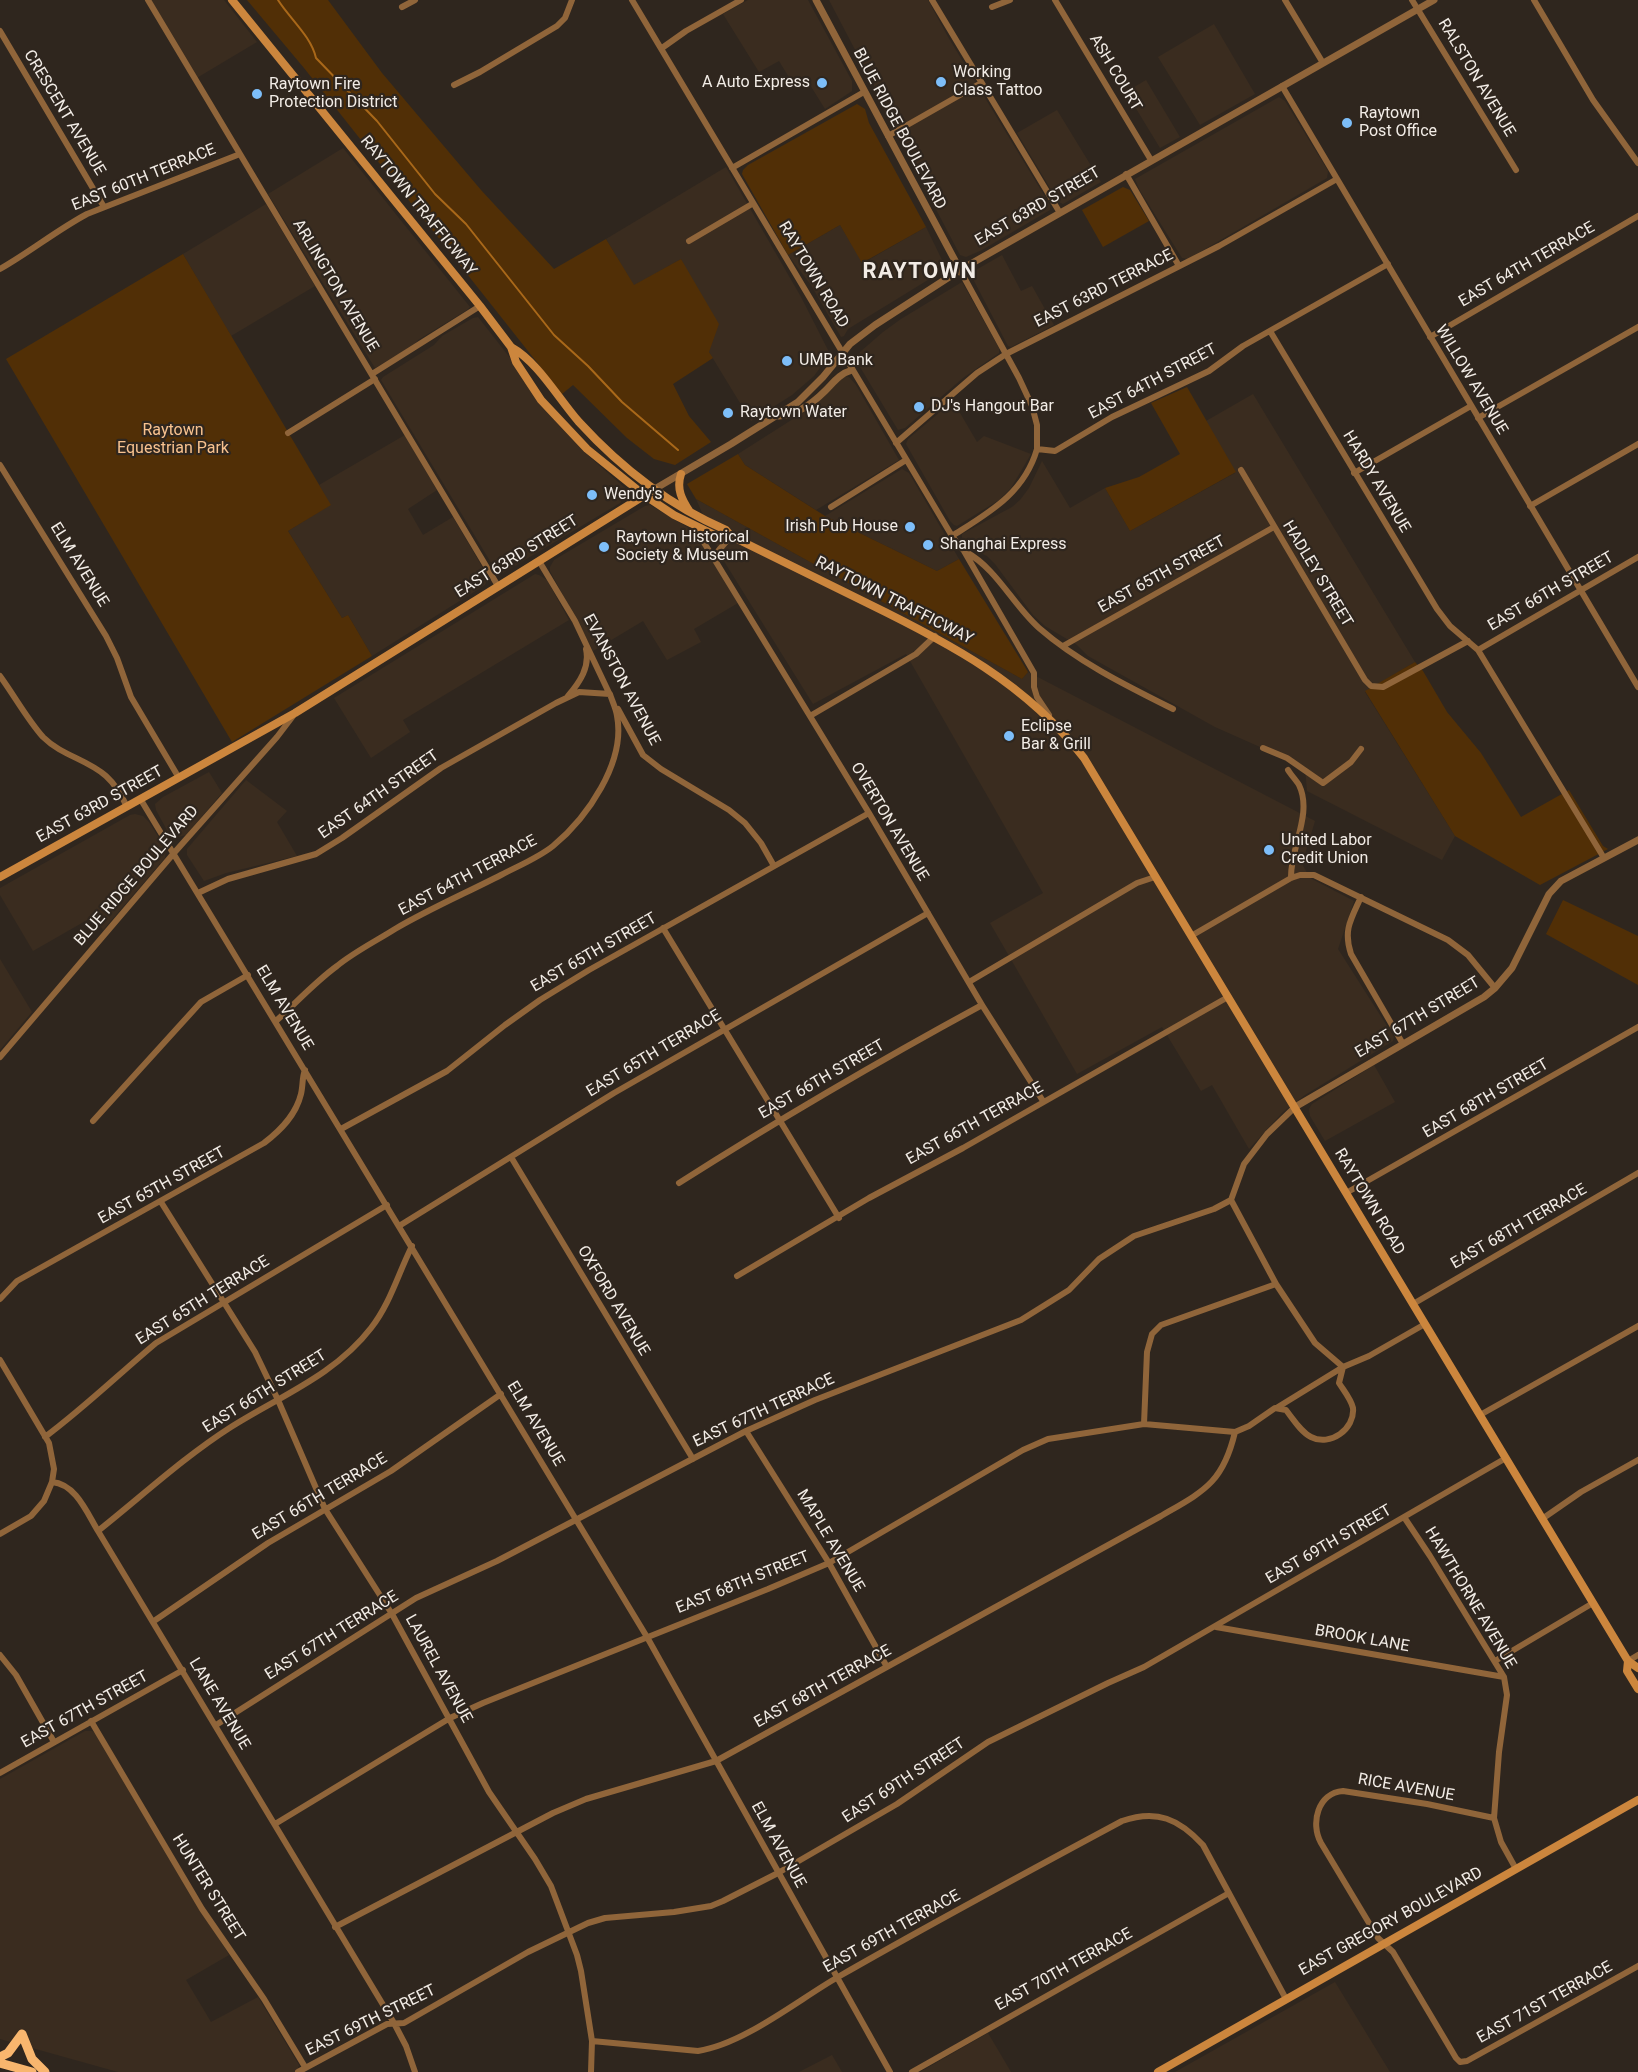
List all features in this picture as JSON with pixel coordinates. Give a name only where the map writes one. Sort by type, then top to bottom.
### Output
[{"type":"highway","points":[[0,2057],[11,2050],[22,2034],[32,2060],[45,2072]]},
{"type":"highway","points":[[0,2063],[32,2072]]},
{"type":"main road","name":"RAYTOWN TRAFFICWAY","points":[[232,0],[480,306],[511,348],[516,362],[541,400],[569,431],[587,449],[644,495],[699,529],[720,538],[731,536]]},
{"type":"main road","name":"RAYTOWN TRAFFICWAY","points":[[511,348],[524,355],[552,391],[593,436],[653,490],[690,513],[726,530],[731,536],[934,636],[994,674],[1026,698],[1053,722],[1084,758]]},
{"type":"main road","points":[[681,474],[680,494],[690,513]]},
{"type":"main road","name":"EAST 63RD STREET","points":[[0,877],[295,713],[653,490]]},
{"type":"main road","name":"RAYTOWN ROAD","points":[[1084,758],[1628,1661],[1638,1668]]},
{"type":"main road","name":"RAYTOWN ROAD","points":[[1628,1661],[1627,1671],[1638,1689]]},
{"type":"main road","name":"EAST GREGORY BOULEVARD","points":[[1158,2072],[1638,1800]]},
{"type":"street","name":"ARLINGTON AVENUE","points":[[148,0],[498,586]]},
{"type":"street","points":[[402,7],[415,0]]},
{"type":"street","points":[[454,85],[488,68],[557,26],[565,18],[572,0]]},
{"type":"street","name":"RAYTOWN ROAD","points":[[632,0],[906,460],[952,536],[964,551],[1030,665],[1034,673],[1037,697],[1053,722]]},
{"type":"street","points":[[662,48],[686,31],[741,0]]},
{"type":"street","name":"BLUE RIDGE BOULEVARD","points":[[816,0],[960,270]]},
{"type":"street","points":[[932,0],[1060,213]]},
{"type":"street","points":[[992,7],[1010,0]]},
{"type":"street","name":"ASH COURT","points":[[1055,0],[1151,160]]},
{"type":"street","points":[[1285,0],[1323,63]]},
{"type":"street","name":"RALSTON AVENUE","points":[[1412,0],[1516,170]]},
{"type":"street","name":"EAST 63RD STREET","points":[[653,490],[798,402],[823,377],[850,344],[875,325],[960,270],[1434,0]]},
{"type":"street","points":[[1534,0],[1593,100],[1638,164]]},
{"type":"street","name":"CRESCENT AVENUE","points":[[0,32],[104,207]]},
{"type":"street","points":[[888,136],[981,83]]},
{"type":"street","name":"WILLOW AVENUE","points":[[1282,86],[1638,687]]},
{"type":"street","points":[[732,168],[864,92]]},
{"type":"street","name":"EAST 60TH TERRACE","points":[[0,269],[70,223],[104,207],[240,154]]},
{"type":"street","points":[[1126,174],[1179,266]]},
{"type":"street","name":"EAST 63RD TERRACE","points":[[896,443],[977,373],[1006,354],[1179,266],[1337,179]]},
{"type":"street","points":[[689,241],[752,204]]},
{"type":"street","name":"EAST 64TH TERRACE","points":[[1430,337],[1638,216]]},
{"type":"street","name":"EAST 64TH STREET","points":[[1037,450],[1055,451],[1112,417],[1209,370],[1243,346],[1388,264]]},
{"type":"street","points":[[952,536],[1012,495],[1029,471],[1037,450],[1037,425],[1032,406],[960,270]]},
{"type":"street","points":[[288,433],[480,306]]},
{"type":"street","points":[[1478,418],[1638,327]]},
{"type":"street","name":"HARDY AVENUE","points":[[1270,331],[1437,609],[1450,626],[1478,650]]},
{"type":"street","points":[[776,417],[789,415],[802,408],[825,391],[839,375],[852,370]]},
{"type":"street","points":[[1354,472],[1471,406]]},
{"type":"street","points":[[1530,506],[1638,444]]},
{"type":"street","points":[[831,507],[906,460]]},
{"type":"street","name":"ELM AVENUE","points":[[0,465],[106,636],[117,658],[131,697],[179,778]]},
{"type":"street","name":"HADLEY STREET","points":[[1241,470],[1365,680],[1375,687],[1383,687],[1468,641]]},
{"type":"street","name":"EAST 65TH STREET","points":[[1063,646],[1274,528]]},
{"type":"street","name":"OVERTON AVENUE","points":[[699,529],[701,538],[869,813],[982,1005],[1043,1101]]},
{"type":"street","points":[[713,557],[731,536]]},
{"type":"street","points":[[964,551],[980,560],[1038,627],[1063,646],[1086,663],[1173,709]]},
{"type":"street","name":"EAST 66TH STREET","points":[[1478,650],[1638,557]]},
{"type":"street","name":"EVANSTON AVENUE","points":[[539,561],[584,639],[643,755],[661,769],[729,810],[745,823],[774,867]]},
{"type":"street","points":[[810,716],[916,654],[934,636]]},
{"type":"street","name":"EAST 64TH STREET","points":[[566,698],[579,683],[586,667],[587,654],[584,639]]},
{"type":"street","points":[[1478,650],[1604,858]]},
{"type":"street","points":[[0,676],[43,736],[62,753],[106,776],[119,790],[128,807]]},
{"type":"street","name":"EAST 64TH STREET","points":[[198,893],[228,879],[316,854],[441,768],[566,698],[579,692],[610,694]]},
{"type":"street","name":"EAST 64TH TERRACE","points":[[276,1021],[337,965],[354,954],[398,928],[552,847],[587,810],[608,774],[616,744],[617,715],[610,694]]},
{"type":"street","name":"BLUE RIDGE BOULEVARD","points":[[0,1057],[174,853],[277,737],[295,713]]},
{"type":"street","points":[[1263,748],[1287,758],[1323,783],[1351,762],[1361,749]]},
{"type":"street","points":[[1288,770],[1299,784],[1304,801],[1302,819],[1290,865],[1291,878]]},
{"type":"street","name":"ELM AVENUE","points":[[141,800],[647,1637],[890,2072]]},
{"type":"street","name":"EAST 65TH STREET","points":[[341,1129],[447,1071],[540,1000],[663,928],[869,813]]},
{"type":"street","name":"EAST 67TH STREET","points":[[1294,1107],[1467,1008],[1495,988],[1512,968],[1549,894],[1561,881],[1638,840]]},
{"type":"street","points":[[1191,936],[1291,878],[1300,875],[1314,875],[1448,940],[1468,955],[1495,988]]},
{"type":"street","points":[[969,982],[1137,883],[1155,876]]},
{"type":"street","points":[[1360,897],[1347,929],[1347,942],[1351,954],[1403,1044]]},
{"type":"street","name":"EAST 65TH TERRACE","points":[[399,1226],[614,1092],[928,913]]},
{"type":"street","points":[[663,928],[838,1218]]},
{"type":"street","points":[[93,1120],[201,1002],[248,975]]},
{"type":"street","name":"EAST 66TH TERRACE","points":[[737,1276],[869,1198],[1228,997]]},
{"type":"street","name":"EAST 66TH STREET","points":[[679,1183],[881,1060],[982,1005]]},
{"type":"street","name":"EAST 68TH STREET","points":[[1346,1193],[1638,1027]]},
{"type":"street","name":"EAST 65TH STREET","points":[[0,1299],[16,1281],[161,1202],[278,1133],[296,1107],[305,1070]]},
{"type":"street","points":[[1294,1107],[1267,1134],[1244,1164],[1232,1200],[1276,1284],[1315,1344],[1343,1367]]},
{"type":"street","name":"OXFORD AVENUE","points":[[511,1157],[693,1459]]},
{"type":"street","name":"EAST 68TH TERRACE","points":[[1413,1304],[1638,1173]]},
{"type":"street","name":"EAST 67TH TERRACE","points":[[216,1725],[416,1598],[497,1561],[746,1431],[815,1400],[1021,1320],[1069,1290],[1099,1259],[1125,1241],[1214,1209],[1232,1200]]},
{"type":"street","name":"LAUREL AVENUE","points":[[161,1202],[255,1352],[325,1509],[392,1614],[489,1792],[551,1886],[581,1971],[592,2041],[591,2072]]},
{"type":"street","name":"EAST 65TH TERRACE","points":[[45,1437],[77,1413],[125,1368],[156,1343],[387,1205]]},
{"type":"street","name":"EAST 66TH STREET","points":[[99,1531],[231,1428],[333,1366],[371,1328],[387,1304],[412,1246]]},
{"type":"street","points":[[1144,1424],[1147,1352],[1152,1334],[1161,1324],[1276,1284]]},
{"type":"street","points":[[1235,1431],[1249,1426],[1343,1367],[1369,1356],[1425,1324]]},
{"type":"street","points":[[1480,1415],[1638,1326]]},
{"type":"street","points":[[0,1360],[3,1373],[49,1443],[53,1456],[52,1482],[44,1501],[31,1516],[0,1534]]},
{"type":"street","points":[[1278,1407],[1286,1410],[1311,1437],[1324,1441],[1337,1436],[1348,1427],[1353,1418],[1351,1401],[1339,1383],[1343,1367]]},
{"type":"street","name":"EAST 66TH TERRACE","points":[[154,1622],[268,1543],[391,1471],[501,1394]]},
{"type":"street","name":"EAST 68TH STREET","points":[[274,1824],[450,1718],[829,1563],[1047,1438],[1144,1424],[1235,1431]]},
{"type":"street","name":"MAPLE AVENUE","points":[[746,1431],[829,1563],[887,1667]]},
{"type":"street","name":"EAST 68TH TERRACE","points":[[335,1927],[553,1813],[586,1799],[716,1761],[887,1667],[1203,1491],[1213,1482],[1224,1465],[1235,1431]]},
{"type":"street","name":"EAST 69TH STREET","points":[[298,2072],[387,2024],[404,2023],[528,1952],[588,1923],[605,1918],[711,1906],[778,1874],[897,1803],[988,1742],[1144,1667],[1506,1458]]},
{"type":"street","points":[[1542,1519],[1581,1492],[1638,1460]]},
{"type":"street","name":"LANE AVENUE","points":[[52,1482],[61,1483],[73,1491],[99,1531],[394,2024],[406,2046],[415,2072]]},
{"type":"street","name":"HAWTHORNE AVENUE","points":[[1404,1517],[1504,1677],[1507,1695],[1499,1752],[1494,1818],[1501,1842],[1516,1869]]},
{"type":"street","points":[[1495,1660],[1593,1603]]},
{"type":"street","name":"BROOK LANE","points":[[1215,1627],[1504,1677]]},
{"type":"street","points":[[0,1655],[16,1675],[54,1742]]},
{"type":"street","points":[[1628,1661],[1638,1655]]},
{"type":"street","name":"EAST 67TH STREET","points":[[0,1773],[183,1670]]},
{"type":"street","name":"HUNTER STREET","points":[[92,1721],[202,1909],[264,1999],[305,2067]]},
{"type":"street","name":"RICE AVENUE","points":[[1383,1944],[1317,1835],[1320,1807],[1327,1796],[1343,1791],[1427,1804],[1494,1818]]},
{"type":"street","name":"EAST 69TH TERRACE","points":[[592,2041],[687,2051],[713,2049],[734,2040],[837,1978],[1133,1817],[1164,1818],[1177,1822],[1189,1830],[1203,1845],[1229,1893]]},
{"type":"street","points":[[1229,1893],[1286,1999]]},
{"type":"street","name":"EAST 70TH TERRACE","points":[[912,2072],[1229,1893]]},
{"type":"street","name":"EAST 71ST TERRACE","points":[[1383,1944],[1394,1952],[1456,2058],[1464,2062],[1638,1966]]},
{"type":"shaded area","points":[[149,0],[224,0],[257,42],[195,79]]},
{"type":"shaded area","points":[[748,0],[808,0],[852,81],[852,91],[825,109],[807,80],[795,87],[779,61],[759,72],[723,14]]},
{"type":"shaded area","points":[[829,0],[928,0],[1050,205],[1050,210],[982,250],[966,257],[960,255]]},
{"type":"shaded area","points":[[1214,24],[1255,94],[1200,125],[1158,57]]},
{"type":"shaded area","points":[[1146,80],[1180,137],[1160,148],[1126,92]]},
{"type":"shaded area","points":[[1279,97],[1285,101],[1328,171],[1327,178],[1188,259],[1182,258],[1135,179]]},
{"type":"shaded area","points":[[1057,110],[1101,182],[1063,204],[1056,198],[1017,133]]},
{"type":"shaded area","points":[[343,148],[470,307],[418,340],[413,346],[375,368],[268,194]]},
{"type":"shaded area","points":[[726,167],[801,297],[830,354],[814,376],[792,395],[751,421],[709,352],[681,259],[634,286],[606,239]]},
{"type":"shaded area","points":[[266,204],[315,286],[231,336],[183,254]]},
{"type":"shaded area","points":[[840,225],[863,263],[926,227],[942,260],[940,270],[936,275],[848,329],[841,337],[811,285],[788,255]]},
{"type":"shaded area","points":[[1002,255],[1021,291],[1032,286],[1054,325],[1011,347],[1008,346],[972,277],[974,271]]},
{"type":"shaded area","points":[[962,282],[999,348],[999,353],[963,378],[905,428],[898,430],[857,362],[860,352],[901,319]]},
{"type":"shaded area","points":[[478,317],[583,451],[625,488],[627,494],[620,503],[503,573],[496,571],[381,380],[434,345],[442,336]]},
{"type":"shaded area","points":[[846,376],[856,385],[899,460],[816,510],[745,465],[738,454],[804,412]]},
{"type":"shaded area","points":[[1253,394],[1415,662],[1365,692],[1455,836],[1442,860],[1307,791],[1305,767],[1215,727],[1088,656],[1077,645],[1045,626],[1033,615],[995,564],[987,556],[970,548],[962,538],[962,534],[1012,507],[1020,500],[1029,488],[1042,461],[1070,508],[1105,488],[1130,531],[1235,473],[1206,421]]},
{"type":"shaded area","points":[[953,401],[977,442],[984,436],[1031,454],[1011,488],[999,500],[957,526],[950,521],[906,444],[908,439]]},
{"type":"shaded area","points":[[405,435],[437,490],[408,509],[423,535],[453,517],[487,575],[487,580],[485,585],[372,656],[348,615],[342,618],[288,531],[330,505],[319,485]]},
{"type":"shaded area","points":[[902,469],[909,473],[959,559],[937,571],[825,516]]},
{"type":"shaded area","points":[[696,499],[1022,679],[1028,672],[1315,821],[1302,864],[1310,878],[1354,901],[1338,949],[1394,1037],[1393,1041],[1305,1095],[1283,1112],[1249,1149],[1212,1085],[1201,1091],[1162,1027],[1077,1074],[990,923],[1043,893],[906,654],[813,704],[722,558]]},
{"type":"shaded area","points":[[650,505],[697,533],[738,603],[694,629],[701,642],[667,660],[643,621],[593,651],[550,571],[550,567],[554,560]]},
{"type":"shaded area","points":[[535,574],[547,580],[569,620],[403,720],[410,732],[371,758],[334,698]]},
{"type":"shaded area","points":[[209,772],[222,793],[186,835],[175,838],[168,832],[155,804],[163,797]]},
{"type":"shaded area","points":[[246,780],[287,811],[277,822],[297,856],[226,873],[204,881],[187,855],[187,849]]},
{"type":"shaded area","points":[[135,814],[143,816],[149,822],[166,849],[165,858],[103,930],[94,916],[33,951],[0,895],[0,888]]},
{"type":"shaded area","points":[[0,959],[32,1012],[0,1050]]},
{"type":"shaded area","points":[[1374,1065],[1395,1102],[1325,1141],[1310,1116],[1309,1109],[1312,1104]]},
{"type":"shaded area","points":[[85,1731],[92,1731],[98,1735],[229,1955],[186,1980],[211,2022],[258,1997],[299,2065],[294,2072],[118,2072],[0,2039],[0,1779]]},
{"type":"shaded area","points":[[1335,1982],[1390,2072],[1175,2072]]},
{"type":"shaded area","points":[[988,2033],[1011,2072],[920,2072]]},
{"type":"shaded area","points":[[832,2055],[842,2072],[799,2072]]},
{"type":"green space","points":[[247,0],[328,0],[382,73],[481,190],[554,269],[606,239],[634,285],[681,259],[719,324],[709,352],[713,358],[673,384],[689,416],[711,442],[675,465],[654,459],[627,438],[573,385],[562,394],[304,68]]},
{"type":"green space","points":[[857,104],[865,109],[869,123],[926,227],[862,263],[840,225],[788,255],[742,174],[743,170],[748,165]]},
{"type":"green space","points":[[1123,187],[1130,190],[1149,221],[1103,247],[1082,210]]},
{"type":"green space","name":"Raytown Equestrian Park","points":[[183,254],[331,505],[288,531],[342,618],[348,615],[372,656],[232,742],[6,359]]},
{"type":"green space","points":[[1187,387],[1236,472],[1130,531],[1105,488],[1139,477],[1180,454],[1151,403]]},
{"type":"green space","points":[[738,454],[745,465],[825,516],[937,571],[959,559],[1028,672],[1022,679],[696,499],[687,484]]},
{"type":"green space","points":[[1415,662],[1423,671],[1447,712],[1481,753],[1521,817],[1569,790],[1603,846],[1608,849],[1540,885],[1455,836],[1365,691]]},
{"type":"green space","points":[[1563,900],[1638,936],[1638,985],[1546,934]]},
{"type":"waterway","points":[[278,0],[310,42],[316,58],[377,121],[435,194],[466,224],[554,335],[622,402],[678,450]]},
{"type":"place","name":"Working Class Tattoo","points":[[941,82]]},
{"type":"place","name":"A Auto Express","points":[[822,83]]},
{"type":"place","name":"Raytown Fire Protection District","points":[[257,94]]},
{"type":"place","name":"Raytown Post Office","points":[[1347,123]]},
{"type":"place","name":"UMB Bank","points":[[787,361]]},
{"type":"place","name":"DJ's Hangout Bar","points":[[919,407]]},
{"type":"place","name":"Raytown Water","points":[[728,413]]},
{"type":"place","name":"Wendy's","points":[[592,495]]},
{"type":"place","name":"Irish Pub House","points":[[910,527]]},
{"type":"place","name":"Shanghai Express","points":[[928,545]]},
{"type":"place","name":"Raytown Historical Society & Museum","points":[[604,547]]},
{"type":"place","name":"Eclipse Bar & Grill","points":[[1009,736]]},
{"type":"place","name":"United Labor Credit Union","points":[[1269,850]]},
{"type":"district","name":"RAYTOWN","points":[[920,272]]}]
